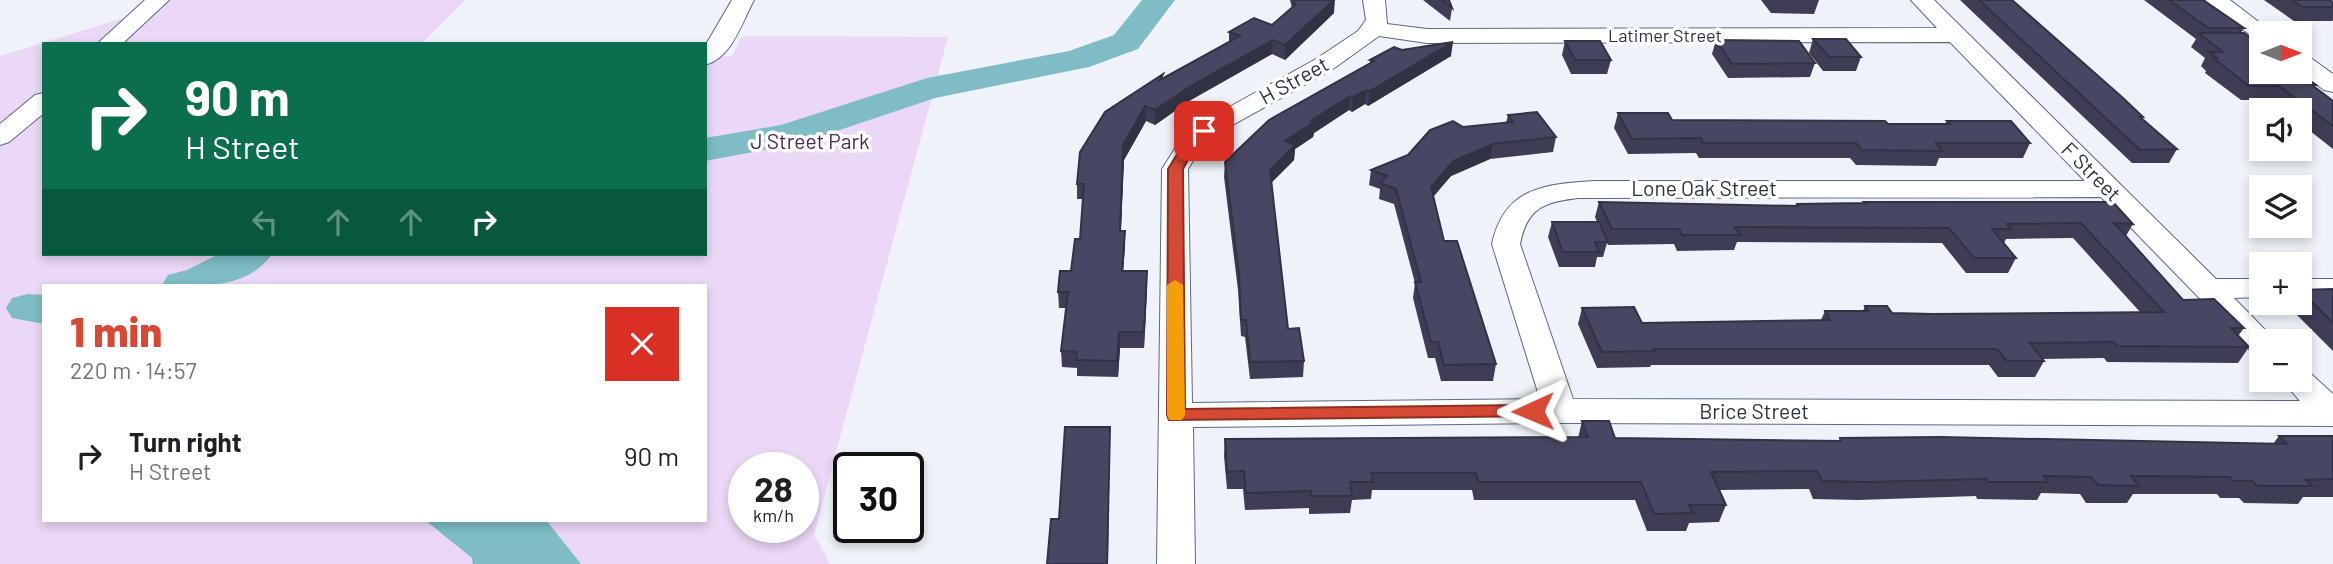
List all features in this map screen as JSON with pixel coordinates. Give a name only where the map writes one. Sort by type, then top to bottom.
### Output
[{"type":"street","points":[[110,42],[158,0]]},
{"type":"street","points":[[710,62],[743,0]]},
{"type":"street","points":[[1374,0],[1377,19],[1374,29]]},
{"type":"street","name":"F Street","points":[[1922,0],[2249,331]]},
{"type":"street","points":[[2216,0],[2249,24]]},
{"type":"street","name":"Latimer Street","points":[[1374,29],[1427,36],[1957,35]]},
{"type":"street","name":"H Street","points":[[1176,564],[1175,169],[1192,141],[1204,131],[1345,52],[1374,29]]},
{"type":"street","points":[[2312,70],[2333,85]]},
{"type":"street","points":[[0,137],[42,102]]},
{"type":"street","name":"Lone Oak Street","points":[[1560,411],[1506,244],[1513,217],[1521,206],[1546,195],[1594,189],[2107,190]]},
{"type":"street","points":[[2207,289],[2249,288]]},
{"type":"street","points":[[2312,288],[2333,288]]},
{"type":"street","points":[[2310,392],[2332,414]]},
{"type":"street","name":"Brice Street","points":[[1176,415],[1560,411],[2332,414]]},
{"type":"green space","points":[[150,0],[465,0],[423,42],[46,42],[130,16]]},
{"type":"green space","name":"J Street Park","points":[[742,36],[948,37],[836,452],[833,452],[833,464],[819,515],[819,452],[728,452],[728,543],[819,543],[830,564],[0,564],[0,56],[42,43],[42,256],[707,256],[707,57],[732,56]]},
{"type":"water","points":[[427,522],[548,522],[581,564],[473,564],[472,558]]},
{"type":"building","points":[[1294,0],[1334,0],[1285,45],[1273,40],[1189,87],[1155,110],[1145,106],[1123,145],[1120,231],[1125,231],[1122,271],[1147,271],[1144,332],[1119,332],[1117,361],[1076,360],[1077,352],[1061,351],[1068,292],[1058,292],[1060,271],[1071,271],[1075,239],[1080,239],[1084,184],[1077,184],[1080,152],[1105,112],[1163,74],[1160,80],[1240,36],[1229,32],[1254,18],[1272,25],[1295,5]]},
{"type":"building","points":[[1979,0],[2012,0],[2177,149],[2140,150]]},
{"type":"building","points":[[2169,0],[2203,0],[2244,28],[2208,28]]},
{"type":"building","points":[[2292,0],[2330,0],[2333,7],[2303,7]]},
{"type":"building","points":[[2199,33],[2244,33],[2249,37],[2249,84],[2312,82],[2333,101],[2333,126],[2312,110],[2312,98],[2295,98],[2279,86],[2249,86],[2209,52],[2223,52]]},
{"type":"building","points":[[1813,39],[1846,39],[1861,57],[1829,57]]},
{"type":"building","points":[[1716,40],[1799,41],[1815,63],[1732,64]]},
{"type":"building","points":[[1565,41],[1600,41],[1611,60],[1575,60]]},
{"type":"building","points":[[1453,42],[1370,91],[1350,96],[1285,141],[1295,145],[1270,170],[1288,329],[1299,328],[1304,361],[1250,362],[1246,320],[1241,320],[1239,274],[1225,162],[1269,120],[1394,47],[1402,50]]},
{"type":"building","points":[[1537,112],[1556,137],[1493,144],[1453,161],[1431,187],[1444,241],[1457,241],[1496,364],[1444,365],[1438,342],[1431,342],[1415,282],[1421,282],[1396,189],[1380,183],[1387,176],[1371,170],[1408,155],[1430,130],[1453,121],[1463,127],[1513,122],[1508,115]]},
{"type":"building","points":[[1618,113],[1668,113],[1672,120],[1885,121],[1888,124],[2011,121],[2030,143],[1936,143],[1942,151],[1862,150],[1856,143],[1703,143],[1701,138],[1632,139]]},
{"type":"building","points":[[1599,202],[1798,206],[1797,204],[1864,202],[2113,202],[2133,224],[2114,223],[2183,300],[2214,299],[2244,328],[2231,328],[2249,347],[2117,346],[2114,342],[2030,343],[2044,361],[2007,361],[1997,349],[1654,349],[1655,351],[1602,352],[1582,308],[1634,307],[1642,323],[1830,320],[1825,311],[1868,311],[1865,306],[1887,306],[1892,313],[1933,314],[2164,312],[2081,223],[2007,224],[2011,229],[1992,229],[2016,258],[1974,258],[1949,228],[1735,227],[1740,235],[1682,235],[1679,229],[1612,229]]},
{"type":"building","points":[[1552,222],[1599,222],[1608,242],[1595,242],[1599,252],[1563,252]]},
{"type":"building","points":[[2333,289],[2333,323],[2312,302],[2312,290]]},
{"type":"building","points":[[1582,421],[1609,421],[1615,438],[1841,441],[1840,438],[1940,437],[2287,444],[2279,436],[2333,436],[2333,479],[2306,480],[2312,486],[2257,486],[2253,481],[2233,481],[2230,477],[2131,476],[2139,486],[2098,485],[2091,477],[2044,476],[2048,482],[1988,482],[1986,479],[1866,482],[1822,481],[1817,471],[1711,472],[1726,505],[1689,505],[1693,513],[1654,514],[1641,482],[1478,482],[1476,473],[1371,473],[1373,482],[1350,482],[1352,496],[1311,496],[1311,491],[1246,493],[1244,471],[1227,472],[1225,439],[1588,437]]},
{"type":"building","points":[[1065,427],[1110,427],[1107,564],[1047,564],[1051,519],[1059,519]]},
{"type":"waterway","points":[[707,150],[788,135],[927,89],[1077,60],[1126,42],[1159,0]]},
{"type":"waterway","points":[[188,284],[202,280],[247,256]]},
{"type":"waterway","points":[[28,308],[42,310]]},
{"type":"slow traffic","points":[[1175,285],[1176,415]]},
{"type":"route","points":[[1204,131],[1192,141],[1175,169],[1176,415],[1533,411]]}]
